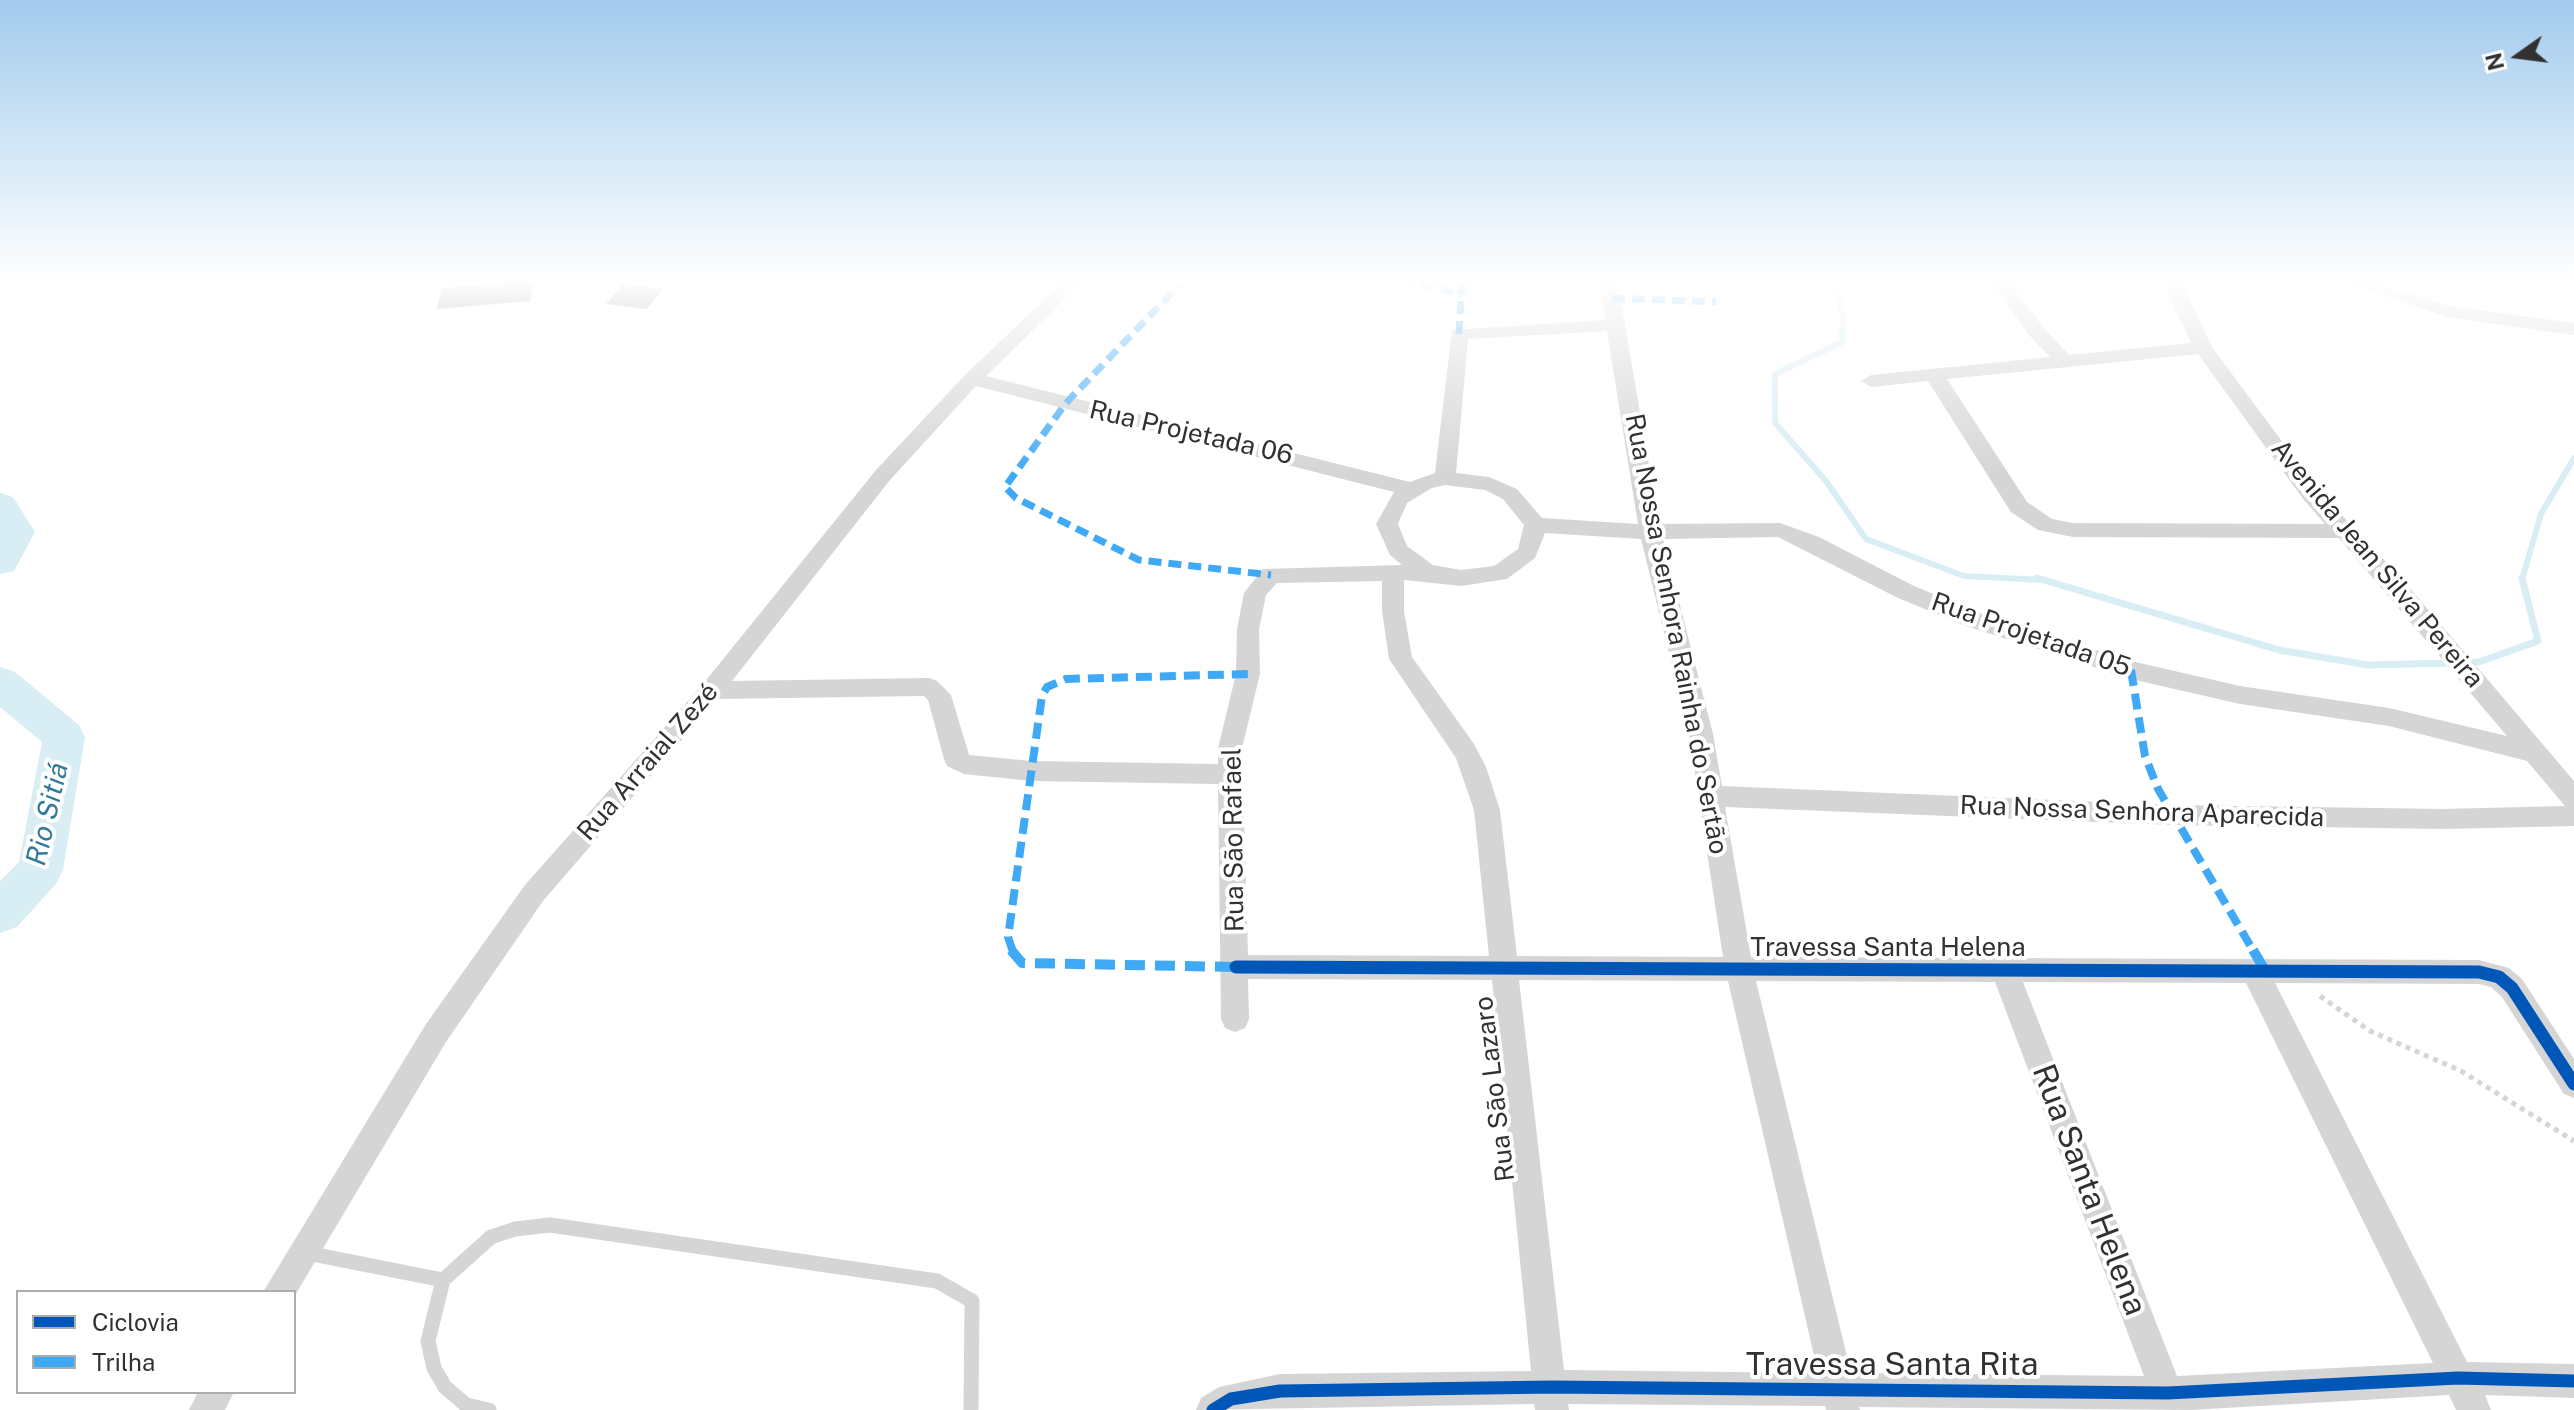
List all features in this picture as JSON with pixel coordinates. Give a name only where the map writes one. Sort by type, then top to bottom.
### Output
[{"type":"street","name":"Rua Arraial Zezé","points":[[280,1290],[436,1033],[534,893],[711,690],[883,475],[1009,344]]},
{"type":"street","points":[[1445,478],[1458,344]]},
{"type":"street","name":"Rua Nossa Senhora Rainha do Sertão","points":[[1619,344],[1650,532],[1701,734],[1739,969],[1841,1400]]},
{"type":"street","points":[[2048,344],[2065,362]]},
{"type":"street","name":"Avenida Jean Silva Pereira","points":[[2201,344],[2311,495],[2394,585],[2574,799]]},
{"type":"street","points":[[1871,381],[2203,348]]},
{"type":"street","points":[[1934,375],[2019,507],[2046,525],[2073,530],[2343,531]]},
{"type":"street","name":"Rua Projetada 06","points":[[972,379],[1410,489]]},
{"type":"street","points":[[1393,572],[1427,572],[1461,578],[1499,573],[1527,553],[1535,525],[1525,508],[1510,494],[1489,484],[1445,478],[1410,489],[1390,511],[1390,538],[1398,550],[1427,572]]},
{"type":"street","name":"Rua Projetada 05","points":[[1535,525],[1650,532],[1780,530],[1811,542],[1906,592],[1974,620],[2131,670],[2240,695],[2389,717],[2535,753]]},
{"type":"street","name":"Rua São Rafael","points":[[1235,1019],[1230,774],[1232,734],[1248,674],[1251,605],[1261,583],[1271,575],[1393,572]]},
{"type":"street","name":"Rua São Lazaro","points":[[1393,572],[1393,611],[1401,659],[1465,751],[1474,767],[1487,810],[1552,1398]]},
{"type":"street","points":[[711,690],[929,687],[939,695],[956,759],[964,764],[1031,771],[1230,774]]},
{"type":"street","name":"Rua Nossa Senhora Aparecida","points":[[1711,796],[2173,815],[2443,819],[2574,816]]},
{"type":"street","name":"Travessa Santa Helena","points":[[1236,967],[2479,972],[2499,977],[2526,1006],[2574,1084]]},
{"type":"street","name":"Rua Santa Helena","points":[[2004,970],[2171,1401]]},
{"type":"street","points":[[2270,972],[2474,1410]]},
{"type":"street","name":"Travessa Santa Rita","points":[[1213,1410],[1231,1399],[1280,1391],[1552,1398],[2171,1401],[2458,1378],[2574,1381]]},
{"type":"lane","points":[[489,1410],[466,1405],[445,1387],[434,1368],[428,1341],[443,1280],[491,1237],[515,1229],[550,1225],[937,1281],[972,1301],[971,1410]]},
{"type":"lane","points":[[303,1252],[443,1280]]},
{"type":"path","points":[[2270,972],[2370,1031],[2461,1071],[2574,1141]]},
{"type":"waterway","points":[[1838,344],[1775,374],[1775,423],[1826,481],[1866,539],[1964,576],[2044,580]]},
{"type":"waterway","points":[[2522,579],[2541,514],[2574,458]]},
{"type":"waterway","name":"Rio Sitiá","points":[[0,506],[16,532],[0,561]]},
{"type":"waterway","points":[[2037,578],[2044,580]]},
{"type":"waterway","points":[[2465,662],[2479,662],[2538,641],[2522,579]]},
{"type":"waterway","points":[[2044,580],[2279,650],[2368,665],[2452,663]]},
{"type":"waterway","name":"Rio Sitiá","points":[[0,683],[64,737],[40,870],[0,913]]},
{"type":"marked path","points":[[1123,344],[1066,403],[1005,487],[1016,498],[1139,560],[1179,567],[1271,575]]},
{"type":"marked path","points":[[2131,670],[2145,756],[2158,789],[2266,972]]},
{"type":"marked path","points":[[1236,967],[1022,963],[1011,950],[1008,937],[1042,696],[1047,687],[1066,679],[1248,674]]},
{"type":"cycle path","points":[[1236,967],[2479,972],[2499,977],[2512,988],[2574,1084]]},
{"type":"cycle path","points":[[1213,1410],[1231,1399],[1280,1391],[1552,1387],[2168,1393],[2458,1378],[2574,1381]]}]
